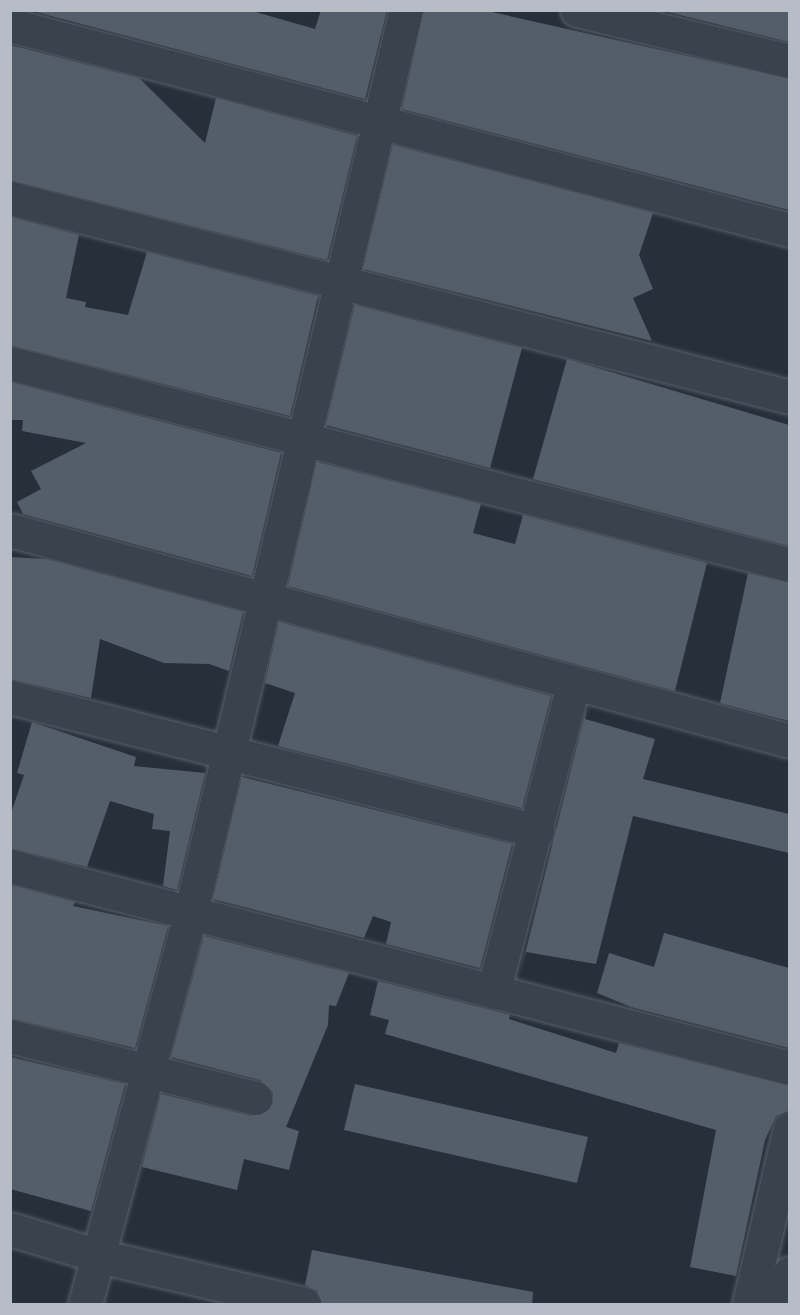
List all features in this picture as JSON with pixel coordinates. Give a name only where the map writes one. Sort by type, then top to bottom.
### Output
[{"type":"street","points":[[85,1305],[190,915],[301,440],[343,282],[406,10]]},
{"type":"street","points":[[577,10],[789,61]]},
{"type":"street","points":[[10,25],[381,118],[789,230]]},
{"type":"street","points":[[10,198],[789,397]]},
{"type":"street","points":[[10,363],[789,565]]},
{"type":"street","points":[[10,530],[265,597],[789,741]]},
{"type":"street","points":[[493,992],[537,831],[574,682]]},
{"type":"street","points":[[10,697],[227,755],[537,831]]},
{"type":"street","points":[[10,866],[190,915],[789,1068]]},
{"type":"street","points":[[10,1036],[147,1073],[255,1098]]},
{"type":"street","points":[[749,1305],[789,1128]]},
{"type":"street","points":[[10,1229],[99,1256],[304,1305]]},
{"type":"street","points":[[782,1305],[789,1273]]},
{"type":"building","points":[[29,10],[249,10],[315,29],[321,10],[387,10],[365,99]]},
{"type":"building","points":[[424,10],[483,10],[789,79],[789,210],[402,109]]},
{"type":"building","points":[[660,10],[789,10],[789,42]]},
{"type":"building","points":[[10,45],[139,78],[205,143],[216,98],[357,136],[327,260],[10,180]]},
{"type":"building","points":[[393,145],[653,213],[639,255],[653,289],[633,298],[652,341],[363,269]]},
{"type":"building","points":[[10,217],[79,235],[66,298],[86,302],[85,307],[128,315],[147,252],[318,296],[290,416],[10,345]]},
{"type":"building","points":[[355,305],[522,348],[490,468],[326,425]]},
{"type":"building","points":[[567,359],[789,425],[789,546],[533,479]]},
{"type":"building","points":[[10,382],[281,453],[252,576],[23,514],[17,502],[41,489],[31,471],[86,443],[22,431],[23,420],[10,420]]},
{"type":"building","points":[[317,462],[481,504],[473,533],[515,544],[523,515],[707,563],[675,691],[288,586]]},
{"type":"building","points":[[10,557],[46,559],[243,612],[229,671],[209,664],[164,663],[100,639],[91,698],[10,679]]},
{"type":"building","points":[[748,573],[789,583],[789,721],[720,703]]},
{"type":"building","points":[[279,622],[551,696],[522,808],[278,746],[295,693],[265,683]]},
{"type":"building","points":[[587,706],[585,719],[655,739],[643,779],[789,814],[789,853],[633,816],[596,964],[526,952],[519,978]]},
{"type":"building","points":[[32,722],[136,757],[134,766],[205,773],[177,890],[163,886],[170,831],[152,829],[154,814],[110,801],[87,867],[10,848],[10,816],[24,775],[17,773]]},
{"type":"building","points":[[242,777],[512,844],[480,968],[386,944],[391,922],[373,916],[364,938],[213,899]]},
{"type":"building","points":[[10,885],[75,902],[73,906],[168,926],[135,1048],[10,1018]]},
{"type":"building","points":[[664,933],[789,968],[789,1048],[631,1007],[597,993],[609,953],[654,967]]},
{"type":"building","points":[[204,936],[349,973],[336,1006],[329,1005],[328,1025],[286,1127],[299,1131],[289,1170],[244,1159],[237,1190],[142,1167],[161,1094],[251,1116],[268,1111],[273,1103],[273,1092],[260,1080],[171,1057]]},
{"type":"building","points":[[378,981],[510,1015],[509,1019],[616,1053],[619,1043],[789,1086],[789,1110],[776,1116],[765,1140],[736,1276],[690,1267],[716,1130],[385,1034],[389,1020],[370,1015]]},
{"type":"building","points":[[10,1057],[125,1084],[91,1211],[10,1189]]},
{"type":"building","points":[[355,1084],[588,1137],[577,1183],[344,1130]]},
{"type":"building","points":[[312,1250],[533,1292],[532,1305],[322,1305],[317,1291],[305,1285]]}]
